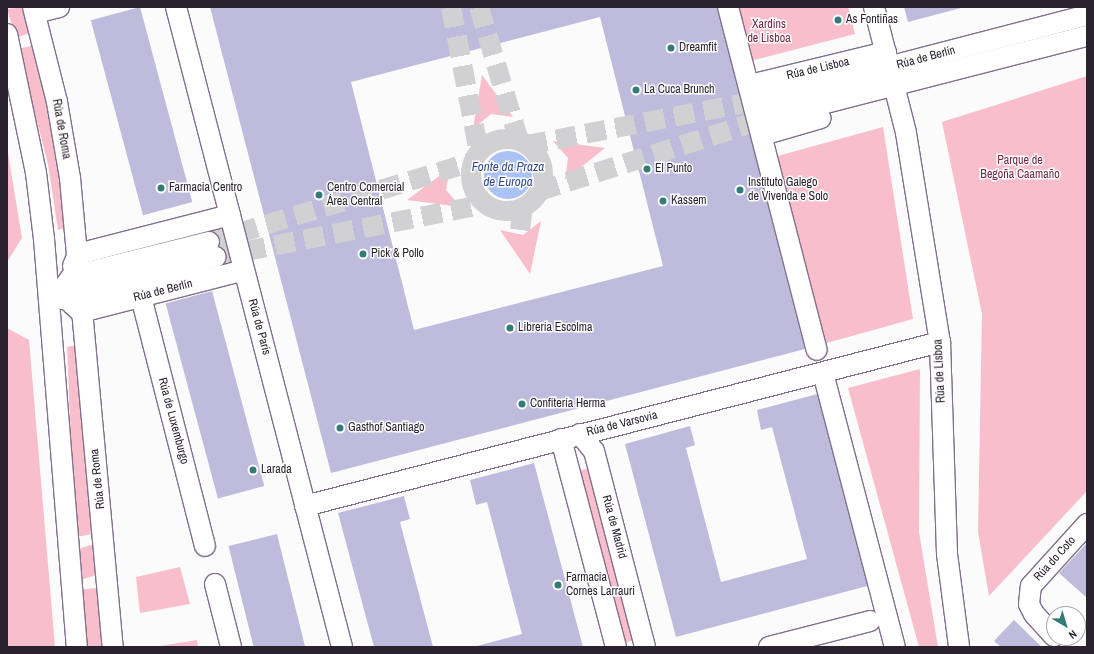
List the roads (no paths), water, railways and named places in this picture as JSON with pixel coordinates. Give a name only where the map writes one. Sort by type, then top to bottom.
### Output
[{"type":"street","points":[[34,10],[59,7]]},
{"type":"street","name":"Rúa de París","points":[[176,7],[342,647]]},
{"type":"street","points":[[728,7],[750,85],[766,117],[817,350]]},
{"type":"street","name":"Rúa de Lisboa","points":[[874,7],[892,76],[940,342],[946,546],[959,647]]},
{"type":"street","name":"Rúa de Roma","points":[[34,10],[57,102],[78,254],[73,293],[65,401],[60,441]]},
{"type":"street","name":"Rúa de Berlín","points":[[766,117],[1087,15]]},
{"type":"street","name":"Rúa de Roma","points":[[7,34],[32,153],[44,238],[77,647]]},
{"type":"street","name":"Rúa de Berlín","points":[[892,76],[1087,36]]},
{"type":"street","points":[[766,117],[892,76]]},
{"type":"street","name":"Rúa de Lisboa","points":[[750,85],[892,76]]},
{"type":"street","name":"Rúa de Roma","points":[[32,153],[44,177],[73,293],[113,647]]},
{"type":"street","points":[[78,254],[230,215]]},
{"type":"street","name":"Rúa de Berlín","points":[[73,293],[95,290],[213,250]]},
{"type":"street","name":"Rúa de Berlín","points":[[73,293],[141,297],[244,270]]},
{"type":"street","name":"Rúa de Luxemburgo","points":[[141,297],[205,546]]},
{"type":"street","name":"Rúa de Varsovia","points":[[305,506],[940,342]]},
{"type":"street","points":[[823,373],[895,647]]},
{"type":"street","name":"Rúa de Madrid","points":[[580,434],[594,451],[645,647]]},
{"type":"street","points":[[561,439],[616,647]]},
{"type":"street","name":"Rúa do Coto","points":[[1046,627],[1034,614],[1029,604],[1031,586],[1087,524]]},
{"type":"street","points":[[215,584],[231,647]]},
{"type":"street","points":[[769,647],[870,621]]},
{"type":"water","name":"Fonte da Praza de Europa","points":[[508,151],[517,153],[525,158],[530,166],[532,175],[530,184],[525,192],[517,197],[508,199],[499,197],[491,192],[486,184],[484,175],[486,166],[491,158],[499,153]]},
{"type":"tunnel","points":[[451,7],[479,152]]},
{"type":"tunnel","points":[[479,7],[519,141]]},
{"type":"tunnel","points":[[527,145],[765,99]]},
{"type":"tunnel","points":[[539,191],[771,117]]},
{"type":"tunnel","points":[[507,139],[527,145],[537,155],[543,175],[537,195],[527,205],[507,211],[487,205],[477,195],[471,175],[477,155],[487,145],[507,139]]},
{"type":"tunnel","points":[[209,242],[473,162]]},
{"type":"tunnel","points":[[216,257],[485,204]]},
{"type":"tunnel","points":[[520,230],[523,207]]},
{"type":"place","name":"As Fontiñas","points":[[838,20]]},
{"type":"place","name":"Dreamfit","points":[[671,48]]},
{"type":"place","name":"La Cuca Brunch","points":[[636,90]]},
{"type":"place","name":"El Punto","points":[[647,169]]},
{"type":"place","name":"Farmacia Centro","points":[[161,188]]},
{"type":"place","name":"Instituto Galego de Vivenda e Solo","points":[[740,190]]},
{"type":"place","name":"Centro Comercial Área Central","points":[[319,195]]},
{"type":"place","name":"Kassem","points":[[663,201]]},
{"type":"place","name":"Pick & Pollo","points":[[363,254]]},
{"type":"place","name":"Librería Escolma","points":[[510,328]]},
{"type":"place","name":"Confitería Herma","points":[[522,404]]},
{"type":"place","name":"Gasthof Santiago","points":[[340,428]]},
{"type":"place","name":"Larada","points":[[253,470]]},
{"type":"place","name":"Farmacia Cornes Larrauri","points":[[558,585]]},
{"type":"park label","name":"Xardíns de Lisboa","points":[[769,32]]},
{"type":"park label","name":"Parque de Begoña Caamaño","points":[[1020,168]]}]
